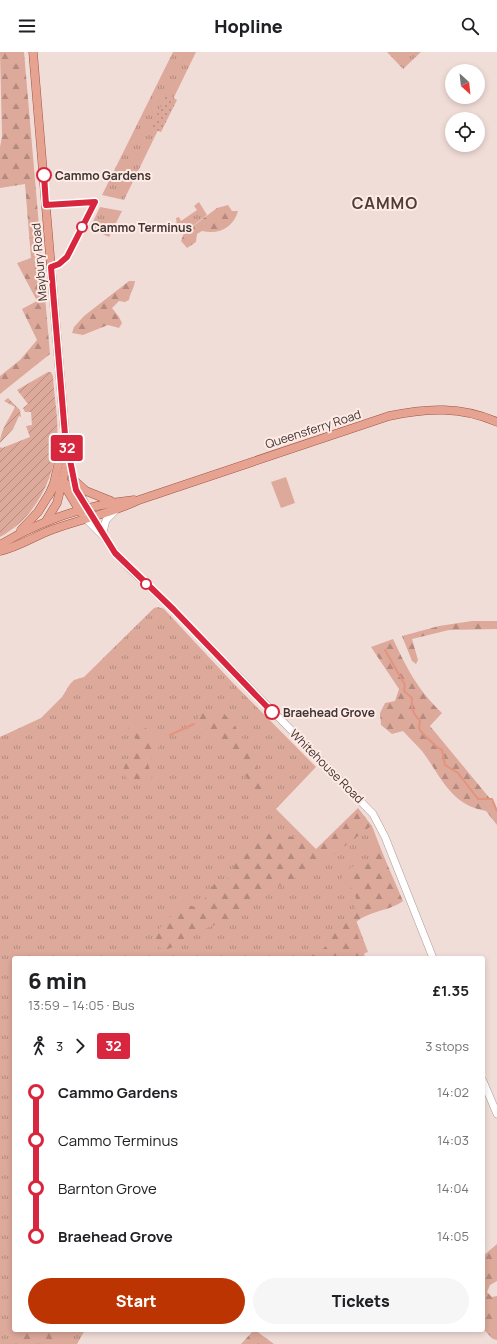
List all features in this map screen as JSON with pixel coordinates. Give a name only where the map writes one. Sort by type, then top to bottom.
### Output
[{"type":"main road","name":"Maybury Road","points":[[33,52],[65,435],[58,470],[49,495]]},
{"type":"main road","name":"Queensferry Road","points":[[0,550],[9,549],[53,529],[89,517],[115,506],[139,500],[355,427],[415,411],[439,409],[458,410],[497,422]]},
{"type":"main road","points":[[65,435],[68,458],[82,508]]},
{"type":"main road","points":[[31,539],[46,521],[56,503],[68,458]]},
{"type":"main road","points":[[58,470],[62,483],[89,517]]},
{"type":"main road","points":[[72,474],[82,489],[115,506]]},
{"type":"main road","points":[[16,534],[34,517],[55,485],[62,483],[69,485],[76,490]]},
{"type":"main road","name":"Queensferry Road","points":[[0,545],[16,534],[82,508],[115,506]]},
{"type":"street","points":[[104,535],[106,520],[115,506]]},
{"type":"street","name":"Whitehouse Road","points":[[89,517],[104,535],[115,553],[174,610],[373,814],[385,837],[432,956]]},
{"type":"street","points":[[485,1086],[497,1114]]},
{"type":"green space","points":[[0,52],[24,52],[50,354],[0,394],[0,376],[20,360],[37,340],[22,309],[37,301],[17,263],[31,258],[25,184],[0,188],[0,147],[2,136]]},
{"type":"green space","points":[[173,52],[196,52],[124,200],[102,195]]},
{"type":"green space","points":[[387,52],[421,52],[403,69]]},
{"type":"green space","points":[[167,94],[177,100],[161,132],[150,128]]},
{"type":"green space","points":[[199,202],[207,215],[186,231],[184,228],[178,232],[176,218],[179,217],[181,221],[197,210],[194,206]]},
{"type":"green space","points":[[228,205],[232,211],[238,211],[233,222],[220,231],[202,231],[197,234],[196,242],[187,248],[181,241],[184,233],[217,208]]},
{"type":"green space","points":[[100,207],[122,211],[109,237],[90,228]]},
{"type":"green space","points":[[129,281],[135,281],[129,300],[125,302],[119,301],[112,308],[122,323],[119,328],[108,325],[83,335],[72,333],[74,327],[84,316]]},
{"type":"green space","points":[[48,372],[51,372],[53,376],[57,424],[57,440],[52,469],[41,496],[33,508],[12,529],[0,537],[0,447],[2,448],[30,437],[26,426],[32,425],[31,412],[25,412],[23,408],[28,404],[17,390]]},
{"type":"green space","points":[[8,398],[20,410],[21,417],[19,416],[13,429],[0,443],[3,429],[15,407],[4,401]]},
{"type":"green space","points":[[286,477],[295,503],[281,508],[271,482]]},
{"type":"green space","points":[[158,607],[164,609],[233,683],[316,767],[276,809],[316,849],[358,808],[372,826],[401,901],[356,920],[368,952],[356,956],[12,956],[12,1332],[84,1332],[77,1344],[0,1344],[0,737],[41,718],[62,697],[74,680],[84,677],[154,608]]},
{"type":"green space","points":[[472,621],[497,621],[497,629],[449,630],[412,639],[418,660],[416,664],[412,661],[402,636],[439,626]]},
{"type":"green space","points":[[393,639],[414,679],[426,696],[442,713],[430,726],[492,801],[497,810],[497,825],[486,811],[463,803],[455,796],[441,779],[422,751],[403,731],[392,734],[381,725],[380,713],[385,703],[395,701],[399,689],[371,647]]},
{"type":"green space","points":[[222,712],[236,728],[249,750],[259,774],[264,795],[258,792],[249,782],[233,753],[206,728],[198,718],[199,713]]},
{"type":"green space","points":[[138,720],[156,738],[160,745],[148,764],[152,776],[151,782],[129,781],[122,772],[136,740],[129,730],[128,724],[132,721]]},
{"type":"green space","points":[[358,809],[371,826],[310,873],[283,883],[254,904],[223,922],[206,928],[181,944],[165,950],[156,946],[153,941],[153,935],[182,905],[199,908],[214,884],[231,877],[238,855],[249,843],[268,834],[289,837],[298,836],[317,850]]},
{"type":"green space","points":[[378,843],[403,901],[392,907],[368,915],[356,922],[356,931],[365,956],[311,956],[326,946],[332,933],[342,927],[355,908],[357,902],[354,891],[341,879],[349,868],[371,859],[367,852]]},
{"type":"green space","points":[[0,1142],[4,1148],[0,1165]]},
{"type":"green space","points":[[0,1165],[3,1174],[0,1176]]},
{"type":"green space","points":[[497,1244],[497,1281],[490,1285],[487,1292],[492,1297],[497,1296],[497,1340],[493,1339],[485,1331],[485,1254]]},
{"type":"green space","points":[[16,1332],[58,1332],[57,1344],[15,1344]]},
{"type":"green space","points":[[252,1332],[258,1332],[274,1344],[241,1344]]},
{"type":"waterway","points":[[385,650],[405,685],[404,691],[412,698],[412,708],[420,721],[420,730],[442,750],[445,765],[458,773],[478,799],[492,799],[497,811]]},
{"type":"waterway","points":[[170,735],[194,724]]},
{"type":"bus line","name":"32","points":[[44,175],[46,205],[95,202],[67,257],[63,262],[51,267],[65,435],[68,458],[76,490],[115,553],[174,610],[272,712]]},
{"type":"place","name":"Cammo Gardens","points":[[44,175]]},
{"type":"place","name":"Cammo Terminus","points":[[82,227]]},
{"type":"place","name":"Braehead Grove","points":[[272,712]]},
{"type":"district","name":"CAMMO","points":[[385,203]]}]
